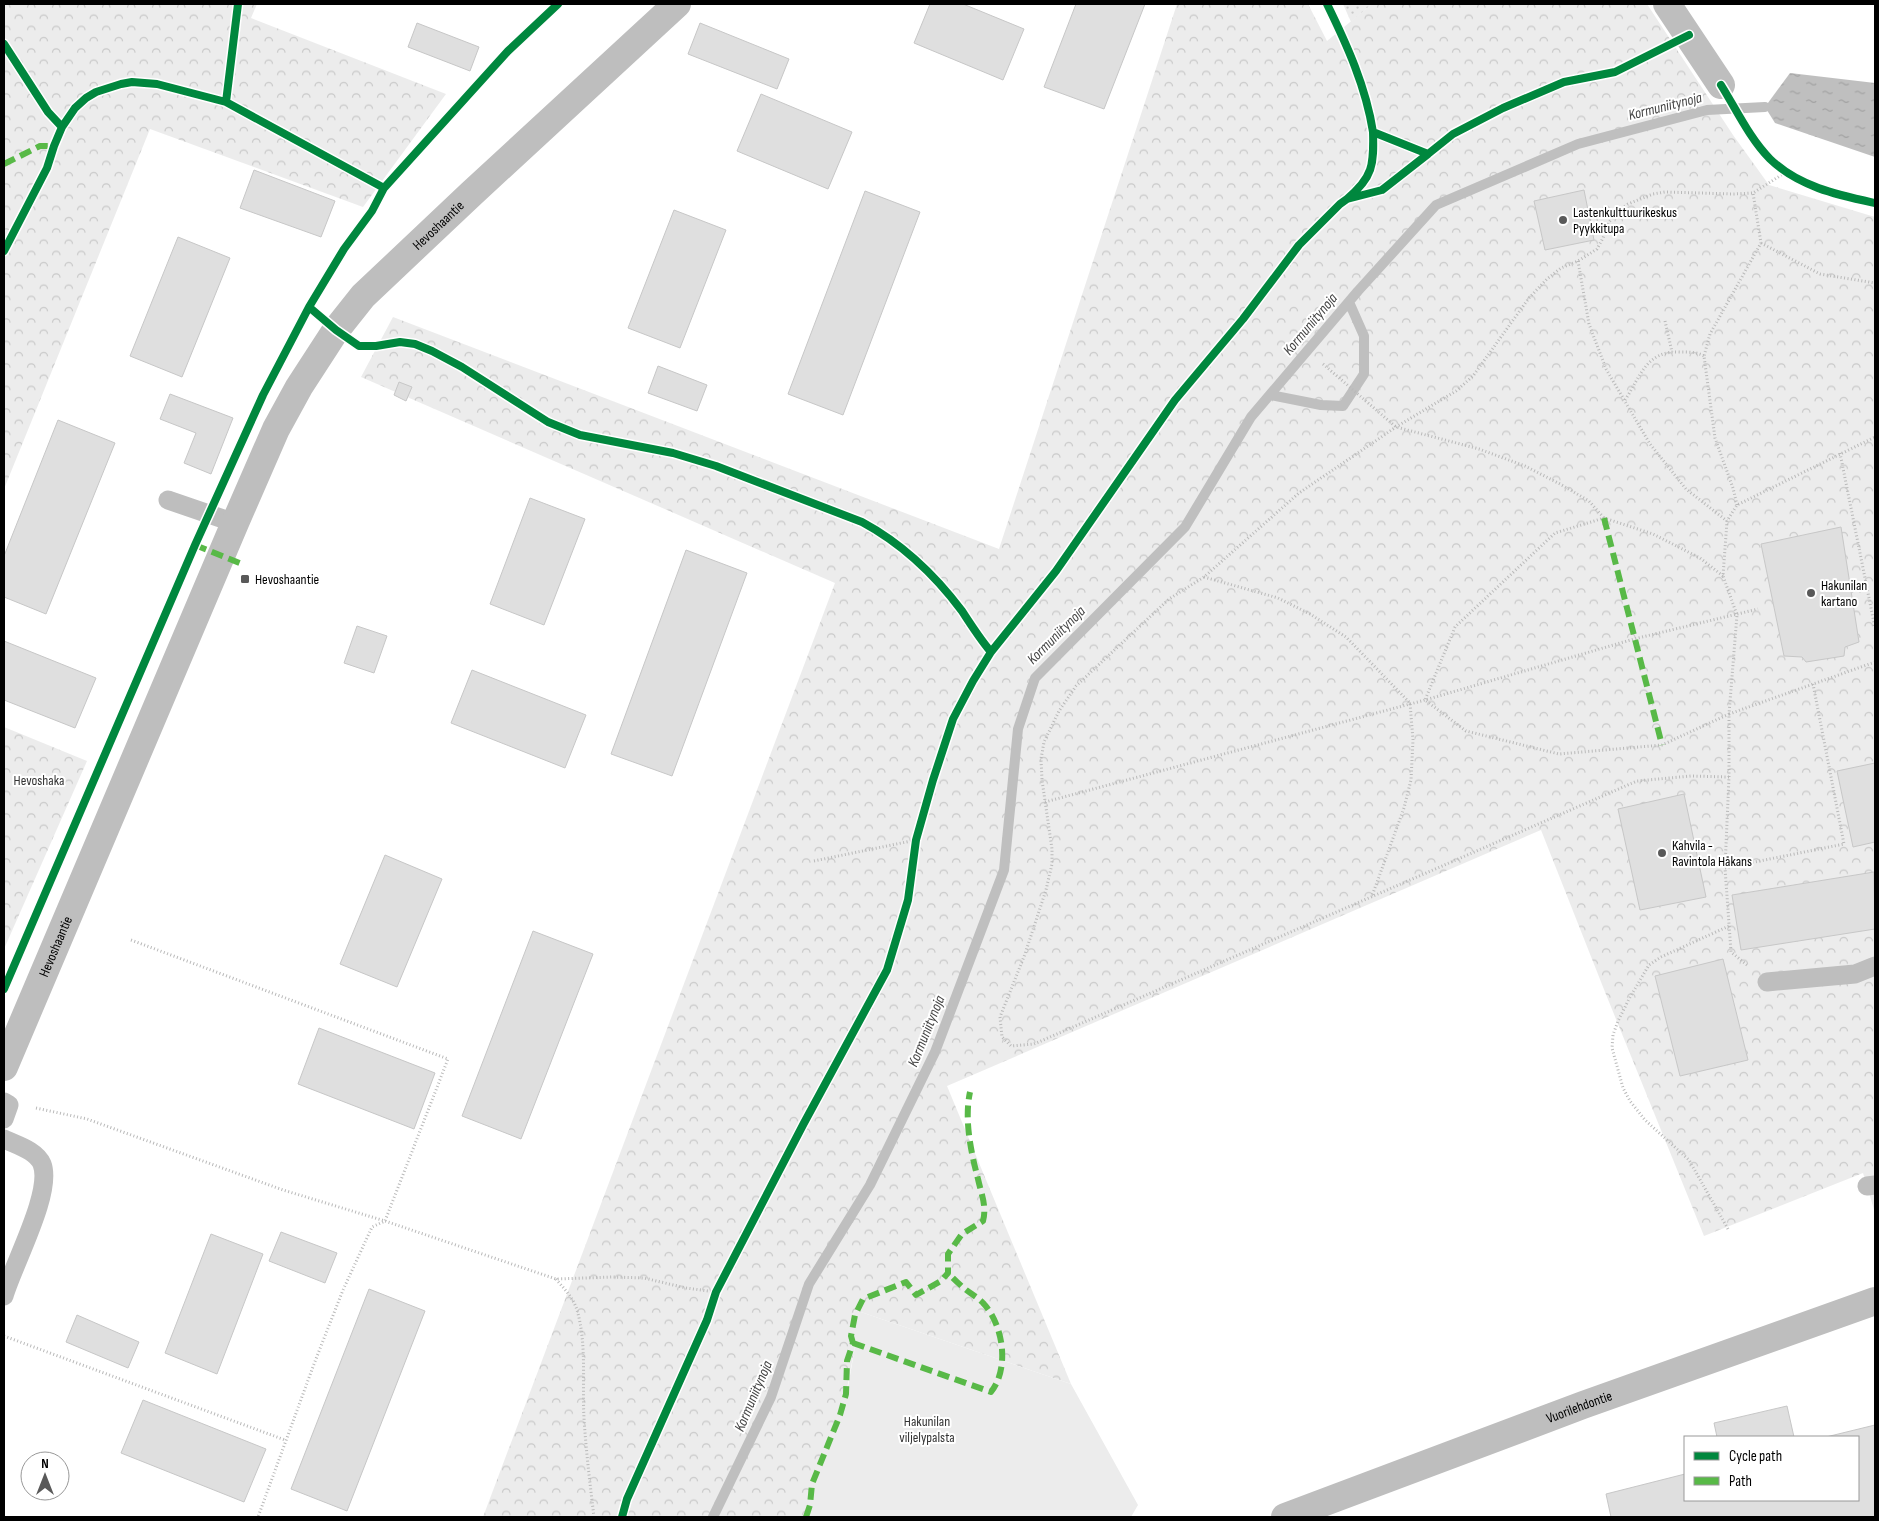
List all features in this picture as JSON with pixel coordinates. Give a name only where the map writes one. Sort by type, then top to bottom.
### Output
[{"type":"street","name":"Hevoshaantie","points":[[4,1068],[235,523],[276,429],[299,387],[336,330],[363,296],[478,187],[677,4]]},
{"type":"street","points":[[1667,4],[1721,85]]},
{"type":"street","name":"Vuorilehdontie","points":[[1285,1517],[1583,1405],[1875,1301]]},
{"type":"lane","points":[[168,500],[235,523]]},
{"type":"lane","points":[[1767,982],[1855,974],[1875,966]]},
{"type":"lane","points":[[4,1102],[9,1104],[4,1119]]},
{"type":"lane","points":[[4,1139],[33,1152],[42,1164],[44,1186],[36,1213],[4,1296]]},
{"type":"path","points":[[1729,778],[1691,776],[1637,781],[1034,1044],[1011,1046],[1002,1037],[1000,1017],[1025,954],[1046,890],[1052,864],[1052,850],[1042,780],[1041,759],[1044,742],[1058,711],[1076,686],[1169,599],[1204,577],[1299,493],[1396,427],[1456,391],[1473,376],[1529,298],[1547,279],[1561,268],[1578,261],[1597,249],[1614,215],[1628,204],[1653,194],[1665,192],[1753,193],[1783,170],[1793,176]]},
{"type":"path","points":[[1737,505],[1733,488],[1715,438],[1704,356],[1710,334],[1761,243],[1753,193]]},
{"type":"path","points":[[1761,243],[1820,274],[1875,283]]},
{"type":"path","points":[[1578,261],[1589,324],[1606,369],[1650,444],[1686,489],[1727,521]]},
{"type":"path","points":[[1665,320],[1672,352]]},
{"type":"path","points":[[1625,400],[1634,387],[1639,373],[1650,360],[1664,353],[1672,352],[1698,353],[1704,356]]},
{"type":"path","points":[[1323,364],[1396,427],[1479,449],[1526,466],[1588,501],[1604,518],[1653,534],[1700,558],[1723,576]]},
{"type":"path","points":[[1767,982],[1731,952],[1725,868],[1729,778],[1729,714],[1737,615],[1723,576],[1727,521],[1737,505],[1875,437]]},
{"type":"path","points":[[1840,453],[1875,628]]},
{"type":"path","points":[[1425,700],[1455,626],[1555,533],[1604,518]]},
{"type":"path","points":[[1204,577],[1278,598],[1310,614],[1346,637],[1410,703],[1413,740],[1411,780],[1404,808],[1372,897]]},
{"type":"path","points":[[1046,802],[1425,700],[1634,639],[1758,609]]},
{"type":"path","points":[[1425,700],[1466,731],[1559,754],[1662,745],[1729,714],[1875,662]]},
{"type":"path","points":[[1725,868],[1844,844],[1813,684]]},
{"type":"path","points":[[915,849],[918,832]]},
{"type":"path","points":[[814,861],[916,840]]},
{"type":"path","points":[[1728,1229],[1689,1160],[1645,1120],[1630,1101],[1623,1088],[1612,1048],[1613,1035],[1622,1014],[1649,965],[1662,956],[1730,926]]},
{"type":"path","points":[[131,940],[448,1059],[385,1221],[372,1227],[358,1254],[285,1440],[258,1517]]},
{"type":"path","points":[[28,1106],[87,1119],[283,1190],[385,1221],[556,1279],[644,1278],[686,1288],[716,1292]]},
{"type":"path","points":[[556,1279],[572,1297],[580,1324],[585,1432],[594,1517]]},
{"type":"path","points":[[713,1302],[721,1284]]},
{"type":"path","points":[[4,1336],[285,1440]]},
{"type":"green space","points":[[4,4],[257,4],[251,18],[446,94],[363,207],[150,129],[4,489]]},
{"type":"green space","points":[[1177,4],[1308,4],[1327,41],[1372,4],[1647,4],[1733,135],[1769,185],[1875,217],[1875,1213],[1863,1173],[1704,1236],[1541,830],[947,1086],[1071,1384],[855,1310],[846,1336],[856,1341],[846,1394],[805,1517],[483,1517],[835,583],[361,377],[393,317],[999,549]]},
{"type":"green space","points":[[1343,4],[1372,4],[1351,22]]},
{"type":"green space","name":"Hevoshaka","points":[[4,727],[87,761],[4,949]]},
{"type":"green space","name":"Hakunilan viljelypalsta","points":[[855,1310],[1071,1384],[1138,1505],[1131,1517],[804,1517],[848,1387],[856,1341],[845,1336]]},
{"type":"water","points":[[1790,73],[1875,83],[1875,157],[1775,123],[1765,107]]},
{"type":"building","points":[[930,4],[963,4],[1024,29],[1003,80],[914,43]]},
{"type":"building","points":[[1076,4],[1145,4],[1104,109],[1044,87]]},
{"type":"building","points":[[417,23],[479,47],[470,71],[408,47]]},
{"type":"building","points":[[700,23],[789,59],[777,89],[688,54]]},
{"type":"building","points":[[761,94],[852,132],[828,189],[737,151]]},
{"type":"building","points":[[254,170],[335,201],[321,237],[240,208]]},
{"type":"building","points":[[1584,190],[1594,240],[1545,250],[1534,201]]},
{"type":"building","points":[[865,191],[920,212],[843,415],[788,394]]},
{"type":"building","points":[[674,210],[726,230],[680,348],[628,328]]},
{"type":"building","points":[[178,237],[230,258],[182,377],[130,356]]},
{"type":"building","points":[[658,366],[707,385],[697,411],[648,393]]},
{"type":"building","points":[[399,382],[412,387],[406,401],[394,395]]},
{"type":"building","points":[[170,394],[233,418],[211,474],[184,463],[196,433],[160,419]]},
{"type":"building","points":[[58,420],[115,443],[46,614],[4,597],[4,556]]},
{"type":"building","points":[[530,498],[585,519],[544,625],[490,604]]},
{"type":"building","name":"Hakunilan kartano","points":[[1841,527],[1859,642],[1845,647],[1844,656],[1806,662],[1802,657],[1784,656],[1761,544]]},
{"type":"building","points":[[686,550],[747,573],[672,776],[611,754]]},
{"type":"building","points":[[357,626],[387,636],[374,673],[344,663]]},
{"type":"building","points":[[4,641],[96,678],[75,728],[4,700]]},
{"type":"building","points":[[472,670],[586,715],[565,768],[451,723]]},
{"type":"building","points":[[1875,763],[1875,842],[1853,847],[1837,771]]},
{"type":"building","name":"Kahvila - Ravintola Håkans","points":[[1684,794],[1706,897],[1640,910],[1618,809]]},
{"type":"building","points":[[385,855],[442,879],[397,987],[340,964]]},
{"type":"building","points":[[1874,872],[1875,929],[1741,950],[1732,895]]},
{"type":"building","points":[[533,931],[593,954],[521,1139],[462,1116]]},
{"type":"building","points":[[1723,959],[1748,1060],[1680,1076],[1655,976]]},
{"type":"building","points":[[319,1028],[435,1073],[414,1129],[298,1084]]},
{"type":"building","points":[[281,1232],[337,1253],[325,1283],[269,1261]]},
{"type":"building","points":[[211,1234],[263,1254],[217,1374],[165,1353]]},
{"type":"building","points":[[369,1289],[425,1311],[347,1511],[291,1489]]},
{"type":"building","points":[[77,1315],[139,1342],[128,1368],[66,1342]]},
{"type":"building","points":[[143,1400],[266,1449],[244,1502],[121,1453]]},
{"type":"building","points":[[1787,1406],[1794,1436],[1717,1436],[1714,1423]]},
{"type":"building","points":[[1875,1425],[1875,1517],[1611,1517],[1606,1494],[1684,1474],[1684,1501],[1859,1501],[1859,1436],[1830,1436]]},
{"type":"waterway","name":"Kormuniitynoja","points":[[713,1517],[771,1397],[809,1284],[870,1185],[935,1052],[1004,870],[1018,729],[1035,678],[1185,527],[1251,417],[1358,291],[1436,205],[1578,144],[1707,110],[1765,107]]},
{"type":"waterway","points":[[1270,395],[1321,405],[1343,406],[1364,374],[1364,336],[1349,302]]},
{"type":"marked path","points":[[4,164],[40,146],[54,146]]},
{"type":"marked path","points":[[1604,518],[1662,745]]},
{"type":"marked path","points":[[195,545],[242,564]]},
{"type":"marked path","points":[[806,1517],[810,1505],[812,1484],[840,1415],[846,1394],[847,1361],[853,1343],[851,1336],[855,1315],[863,1299],[906,1282],[916,1295],[941,1281],[948,1273],[948,1254],[962,1234],[983,1221],[983,1200],[969,1136],[968,1103],[970,1092]]},
{"type":"marked path","points":[[853,1343],[991,1392],[1001,1371],[1002,1359],[1002,1347],[996,1323],[982,1302],[948,1273]]},
{"type":"cycle path","points":[[226,102],[238,4]]},
{"type":"cycle path","points":[[4,989],[195,545],[263,395],[309,307],[344,249],[372,211],[384,188],[508,51],[558,4]]},
{"type":"cycle path","points":[[1327,4],[1361,83],[1373,132],[1428,154],[1453,134],[1503,108],[1564,82],[1615,72],[1689,35]]},
{"type":"cycle path","points":[[4,44],[48,112],[62,127]]},
{"type":"cycle path","points":[[4,251],[47,168],[62,127],[75,108],[96,92],[132,82],[157,84],[226,102],[384,188]]},
{"type":"cycle path","points":[[1721,85],[1756,142],[1781,169],[1806,183],[1847,197],[1875,203]]},
{"type":"cycle path","points":[[1347,199],[1362,184],[1370,170],[1373,153],[1373,132]]},
{"type":"cycle path","points":[[991,652],[1056,571],[1175,400],[1243,319],[1299,245],[1347,199],[1382,190],[1428,154]]},
{"type":"cycle path","points":[[309,307],[336,330],[359,346],[376,346],[400,342],[415,344],[462,367],[548,422],[580,435],[673,453],[716,466],[862,522],[904,550],[929,573],[952,598],[991,652],[953,719],[933,780],[916,840],[908,900],[887,970],[804,1123],[716,1292],[707,1320],[627,1499],[622,1517]]},
{"type":"place","name":"Lastenkulttuurikeskus Pyykkitupa","points":[[1563,220]]},
{"type":"place","name":"Hevoshaantie","points":[[245,579]]},
{"type":"place","name":"Hakunilan kartano","points":[[1811,593]]},
{"type":"place","name":"Kahvila - Ravintola Håkans","points":[[1662,853]]}]
